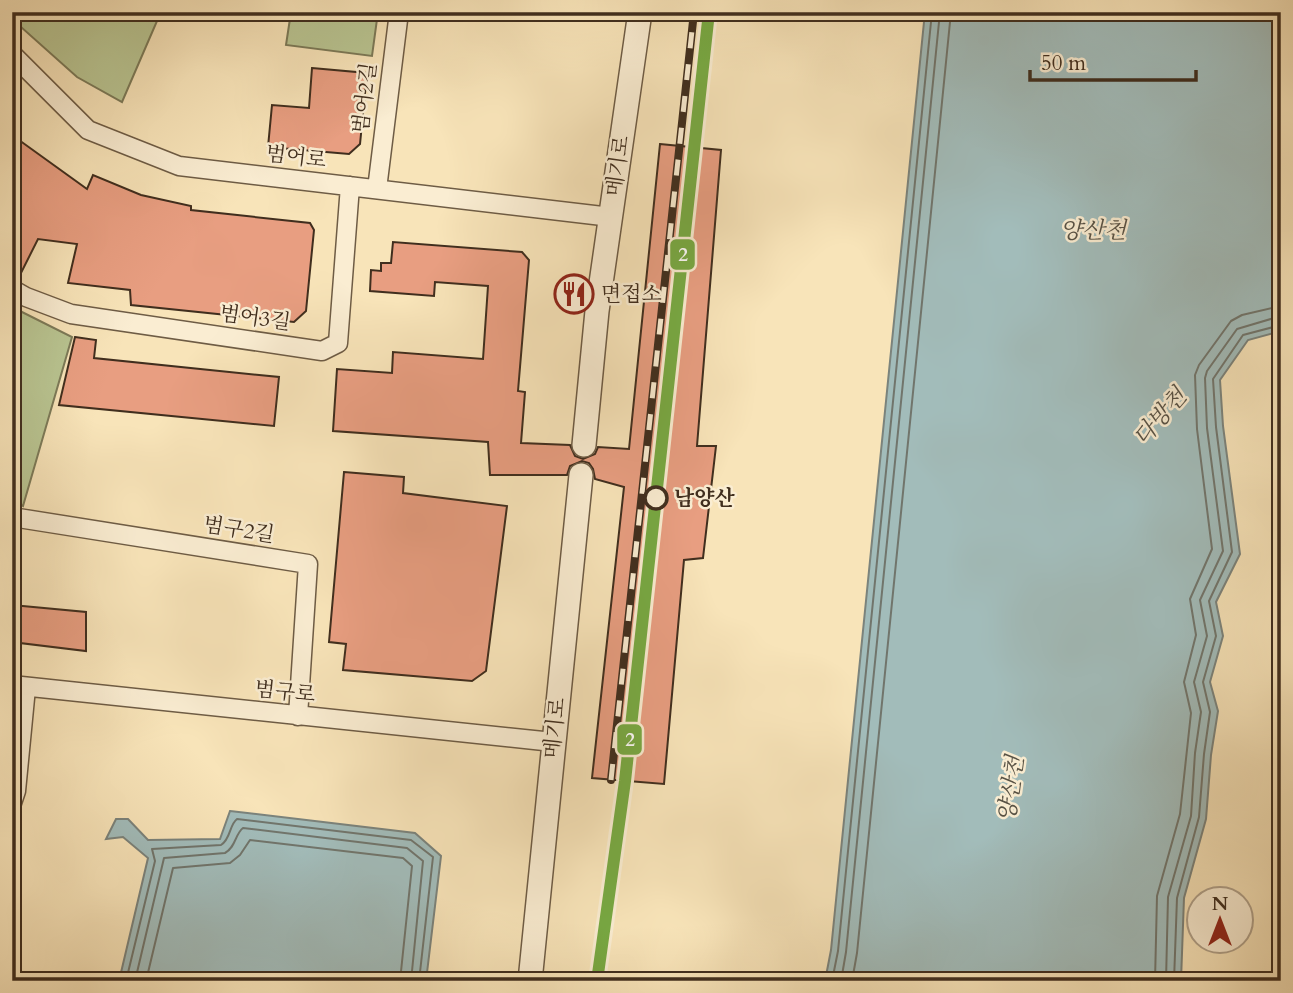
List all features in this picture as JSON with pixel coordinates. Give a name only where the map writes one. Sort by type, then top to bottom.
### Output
[{"type":"street","name":"범어2길","points":[[377,189],[399,12]]},
{"type":"street","name":"메기로","points":[[584,445],[597,311],[640,12]]},
{"type":"street","name":"범어로","points":[[12,54],[88,130],[179,166],[611,217]]},
{"type":"street","name":"범어3길","points":[[12,289],[71,314],[322,351],[338,343],[350,186]]},
{"type":"street","name":"메기로","points":[[530,981],[581,475]]},
{"type":"street","name":"범구2길","points":[[12,517],[308,564],[298,716]]},
{"type":"street","name":"범구로","points":[[19,687],[554,742]]},
{"type":"street","points":[[12,803],[16,791],[19,687]]},
{"type":"green space","points":[[18,12],[146,12],[157,21],[122,102],[77,77],[12,19]]},
{"type":"green space","points":[[291,12],[378,12],[372,56],[286,45]]},
{"type":"green space","points":[[12,307],[72,337],[23,506],[12,500]]},
{"type":"water","name":"양산천","points":[[925,12],[1280,12],[1281,331],[1248,340],[1220,380],[1223,426],[1240,554],[1216,602],[1223,636],[1210,682],[1218,711],[1206,819],[1188,884],[1184,884],[1181,981],[825,981],[831,950]]},
{"type":"water","points":[[230,811],[415,833],[441,856],[426,981],[119,981],[148,858],[123,837],[106,839],[116,819],[128,819],[148,840],[220,839]]},
{"type":"building","points":[[312,68],[367,73],[360,144],[349,154],[268,147],[272,105],[309,108]]},
{"type":"building","points":[[12,135],[87,189],[93,175],[141,195],[191,206],[191,210],[310,223],[314,230],[306,311],[294,322],[131,305],[130,290],[68,283],[77,244],[38,239],[18,279],[12,278]]},
{"type":"building","points":[[660,144],[721,150],[697,446],[716,446],[703,558],[684,560],[664,784],[592,778],[624,487],[595,479],[589,463],[582,461],[570,466],[567,475],[490,475],[488,442],[333,431],[337,369],[392,373],[393,352],[483,359],[488,286],[435,282],[434,296],[370,291],[371,270],[381,271],[381,263],[391,263],[393,242],[522,252],[529,260],[518,391],[525,392],[521,443],[570,445],[575,456],[583,459],[595,454],[598,447],[629,449]]},
{"type":"building","points":[[75,337],[96,340],[94,358],[279,377],[274,426],[59,405]]},
{"type":"building","points":[[344,472],[404,477],[403,493],[507,506],[486,671],[472,681],[343,670],[346,644],[329,642]]},
{"type":"building","points":[[12,605],[86,612],[86,651],[12,642]]},
{"type":"railway","points":[[611,780],[694,12]]},
{"type":"transit line","name":"2","points":[[597,981],[625,781],[709,12]]},
{"type":"place","name":"면접소","points":[[574,294]]},
{"type":"place","name":"남양산","points":[[656,498]]},
{"type":"water label","name":"다방천","points":[[1160,417]]}]
